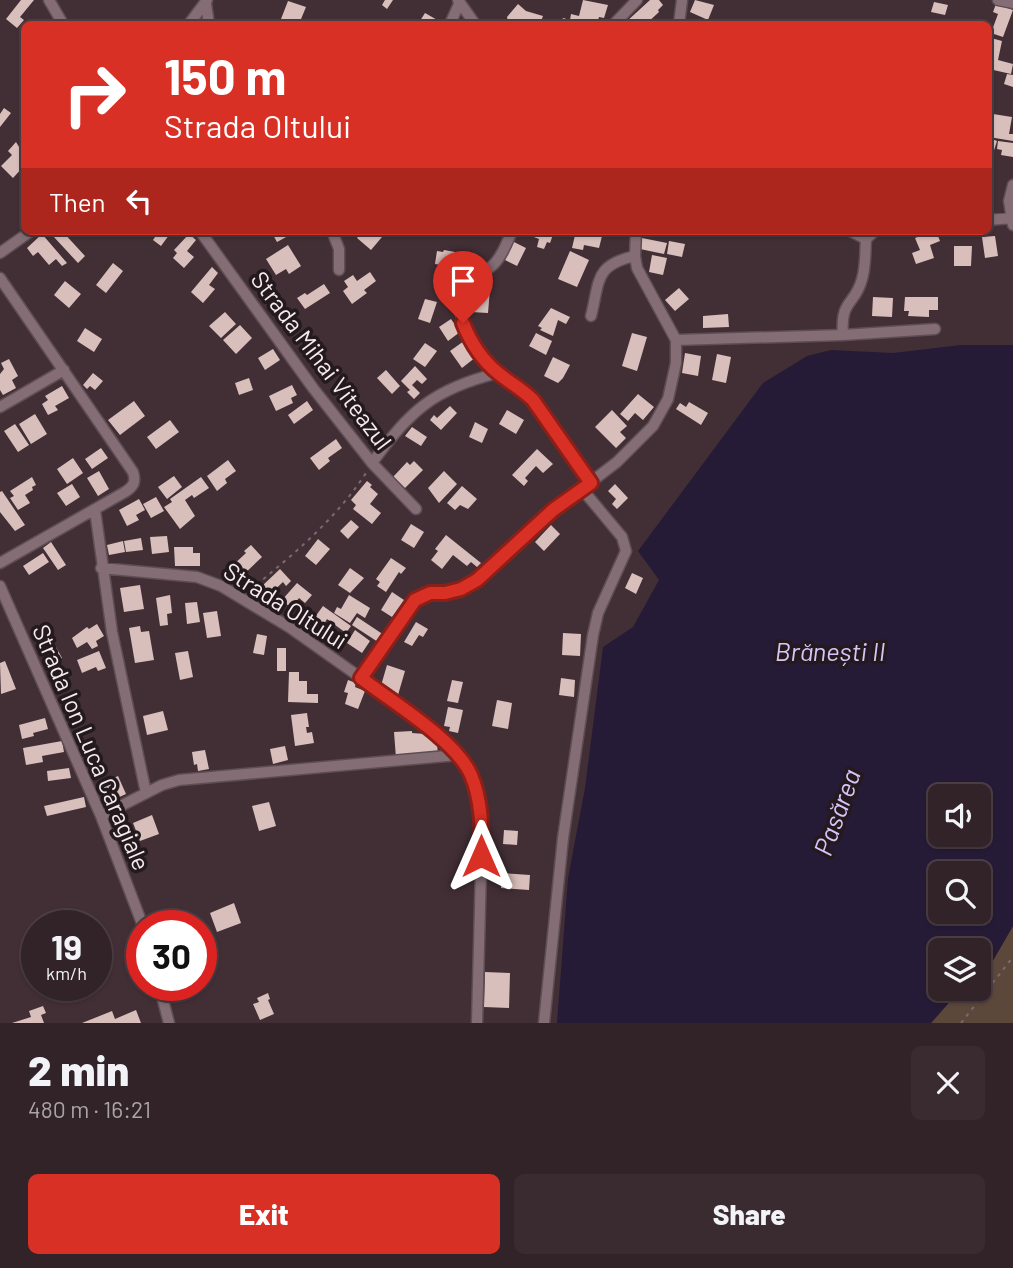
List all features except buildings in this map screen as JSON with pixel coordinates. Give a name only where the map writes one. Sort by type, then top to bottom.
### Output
[{"type":"street","points":[[49,0],[61,21]]},
{"type":"street","points":[[617,21],[637,0]]},
{"type":"street","points":[[680,21],[681,0]]},
{"type":"street","points":[[998,0],[1013,4]]},
{"type":"street","points":[[451,21],[459,1]]},
{"type":"street","points":[[459,1],[473,21]]},
{"type":"street","points":[[191,21],[207,2]]},
{"type":"street","points":[[207,2],[209,21]]},
{"type":"street","points":[[992,220],[1012,221],[1009,201],[1013,185]]},
{"type":"street","points":[[0,253],[25,235]]},
{"type":"street","name":"Strada Mihai Viteazul","points":[[203,235],[281,345],[372,464],[416,509]]},
{"type":"street","points":[[334,235],[339,249],[339,270]]},
{"type":"street","points":[[510,235],[493,265],[466,285],[460,306],[463,323],[471,340],[498,373],[533,400],[622,537],[626,551],[598,613],[587,667],[563,838],[544,1023]]},
{"type":"street","points":[[636,235],[635,256],[642,279],[676,340],[935,329]]},
{"type":"street","points":[[858,235],[866,239]]},
{"type":"street","points":[[843,335],[841,317],[863,278],[866,239],[870,235]]},
{"type":"street","points":[[591,316],[601,275],[606,267],[618,260],[635,256]]},
{"type":"street","points":[[0,278],[133,472],[135,480],[132,487],[95,510],[0,563]]},
{"type":"street","name":"Strada Oltului","points":[[361,678],[415,600],[430,593],[461,589],[477,580],[553,510],[587,486],[642,439],[661,414],[668,399],[676,363],[676,340]]},
{"type":"street","points":[[0,407],[64,370]]},
{"type":"street","points":[[372,464],[406,419],[428,401],[456,386],[498,373]]},
{"type":"street","points":[[95,510],[114,646],[146,793]]},
{"type":"street","name":"Strada Oltului","points":[[102,568],[197,577],[221,586],[289,626],[447,743],[458,755],[476,788],[482,829],[477,1023]]},
{"type":"street","name":"Strada Ion Luca Caragiale","points":[[0,586],[101,816],[137,910]]},
{"type":"street","points":[[101,816],[179,780],[458,755]]},
{"type":"street","points":[[163,1001],[169,1023]]},
{"type":"path","points":[[241,598],[325,525],[372,464]]},
{"type":"path","points":[[961,1023],[1013,957]]},
{"type":"shaded area","points":[[1013,926],[1013,1023],[931,1023],[950,1001],[991,1001],[991,964]]},
{"type":"water","name":"Brănești II","points":[[961,345],[1013,345],[1013,926],[991,964],[991,938],[928,938],[928,1001],[950,1001],[931,1023],[557,1023],[568,878],[585,788],[603,647],[633,627],[659,580],[638,551],[763,383],[807,356],[831,350],[893,353]]},
{"type":"route","points":[[463,323],[484,358],[498,373],[533,400],[591,483],[553,510],[477,580],[461,589],[430,593],[415,600],[361,678],[447,743],[464,762],[476,788],[480,807],[481,856]]},
{"type":"water label","name":"Pasărea","points":[[836,812]]}]
